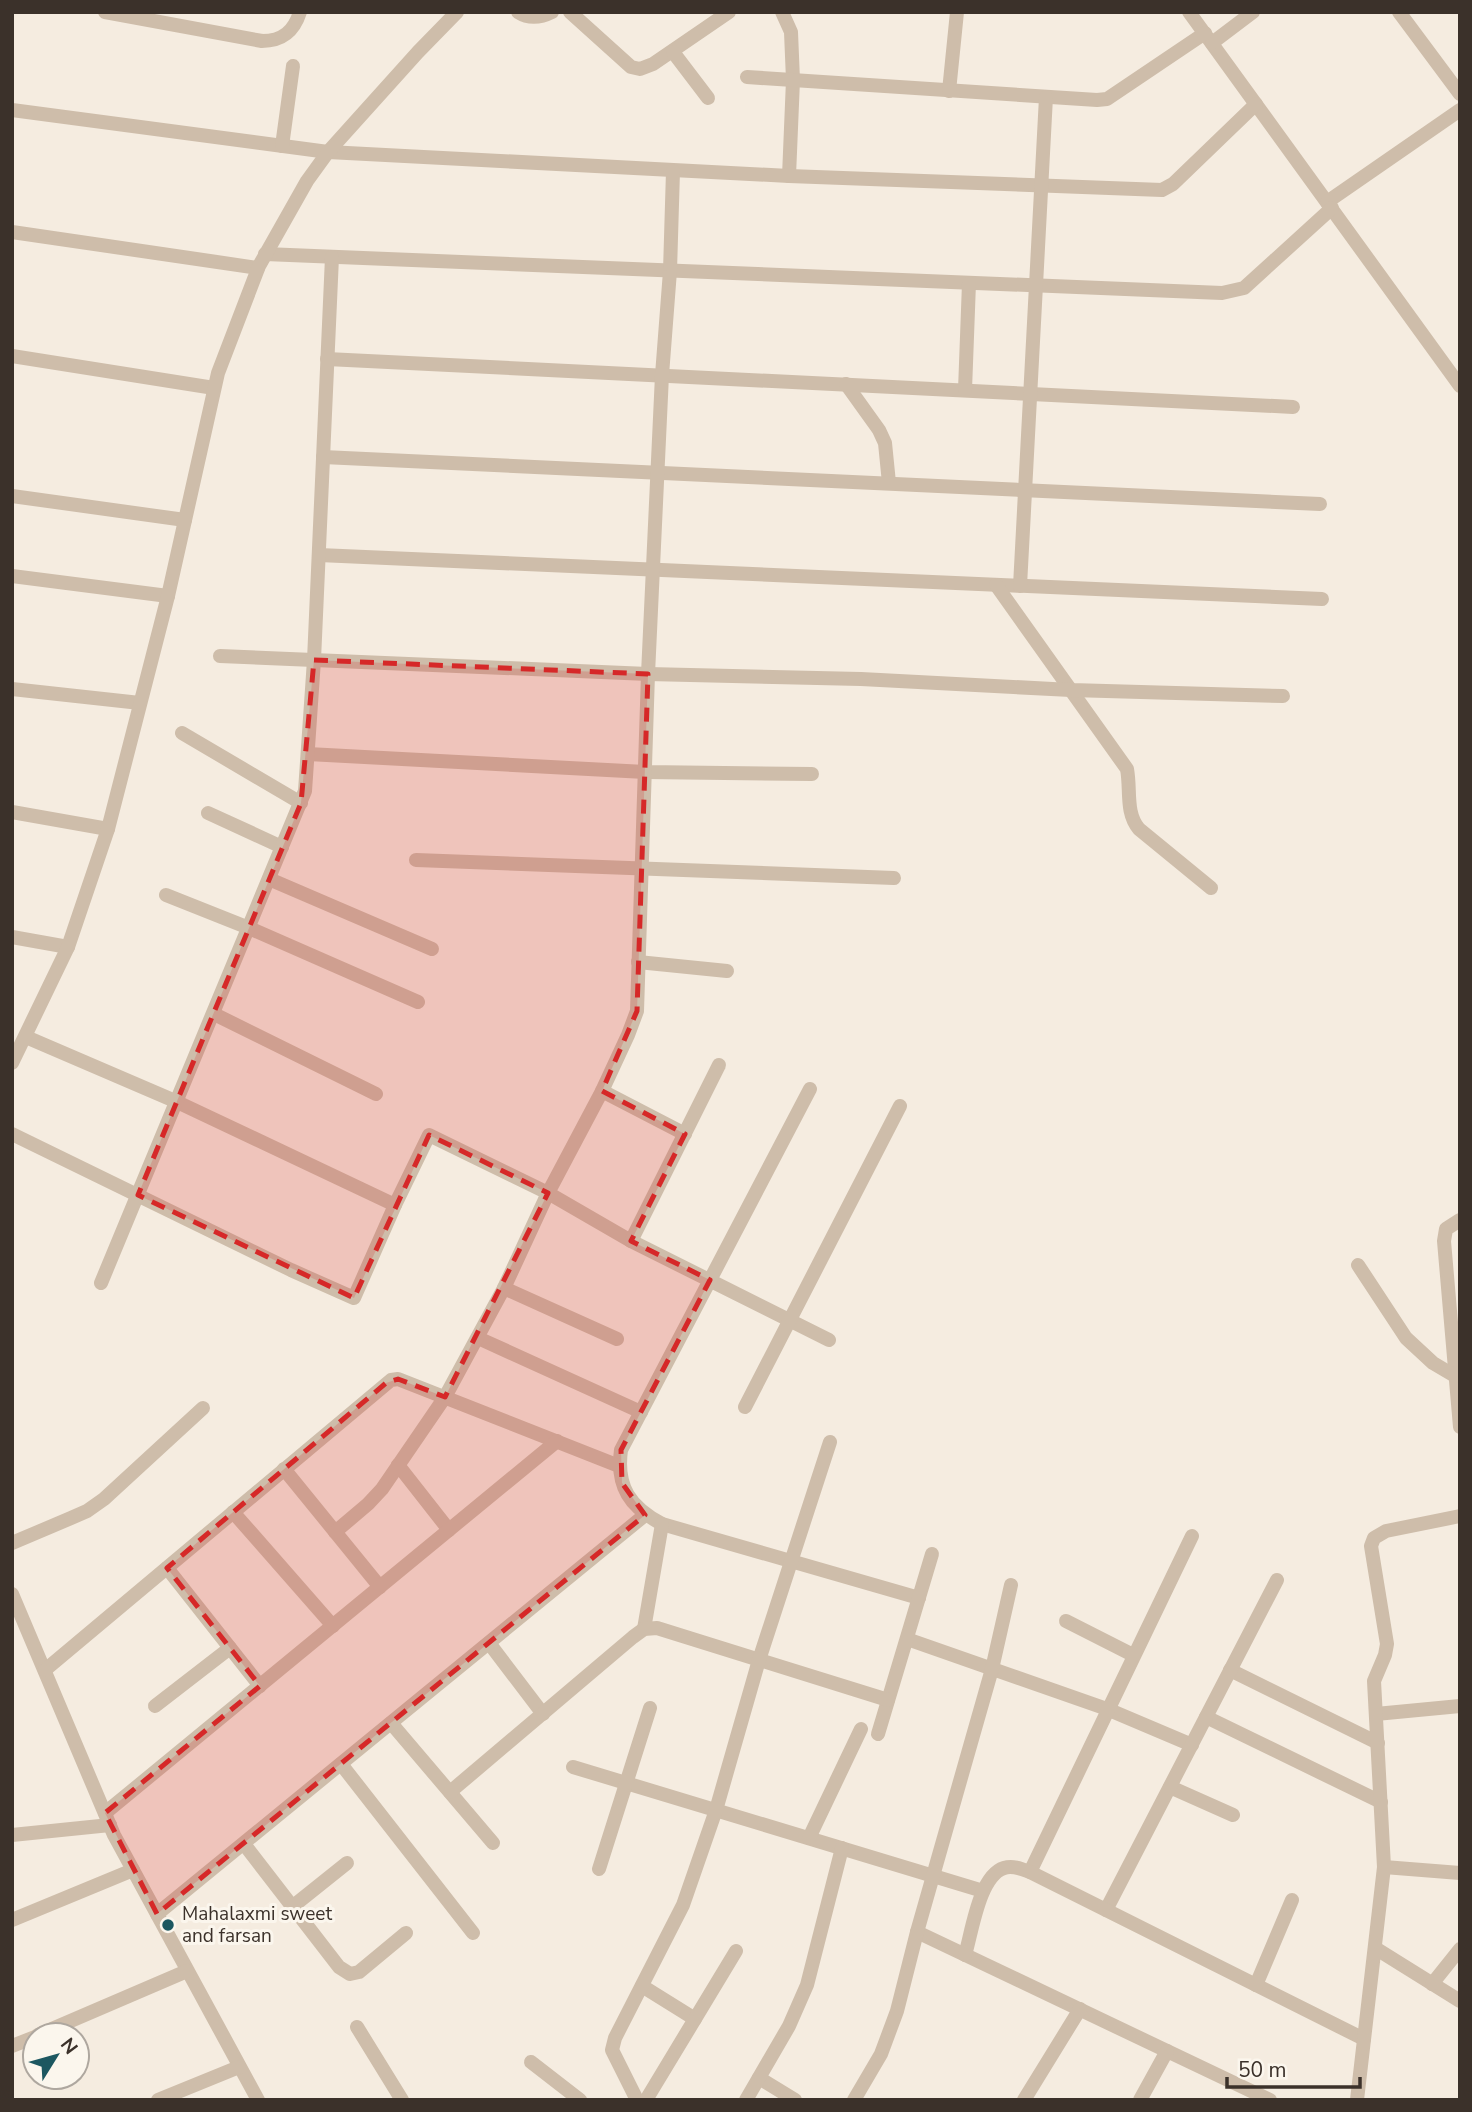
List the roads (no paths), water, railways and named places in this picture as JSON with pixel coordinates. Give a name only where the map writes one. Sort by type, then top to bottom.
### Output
[{"type":"street","points":[[105,12],[262,41],[274,41],[286,35],[297,24],[300,12]]},
{"type":"street","points":[[12,1063],[68,947],[108,829],[168,596],[218,373],[258,268],[307,181],[328,152],[457,12]]},
{"type":"street","points":[[518,12],[527,17],[552,12]]},
{"type":"street","points":[[570,12],[631,67],[640,69],[673,52],[729,12]]},
{"type":"street","points":[[782,12],[791,32],[793,80],[789,176]]},
{"type":"street","points":[[949,91],[957,12]]},
{"type":"street","points":[[1189,12],[1460,386]]},
{"type":"street","points":[[747,77],[1108,99],[1253,12]]},
{"type":"street","points":[[1399,12],[1460,94]]},
{"type":"street","points":[[673,52],[708,98]]},
{"type":"street","points":[[282,146],[293,66]]},
{"type":"street","points":[[1020,586],[1046,97]]},
{"type":"street","points":[[12,110],[328,152],[673,171],[1162,190],[1173,184],[1256,104]]},
{"type":"street","points":[[265,254],[1231,292],[1244,288],[1329,205],[1460,110]]},
{"type":"street","points":[[335,1532],[368,1504],[445,1397],[504,1288],[548,1193],[602,1091],[637,1011],[648,674],[673,171]]},
{"type":"street","points":[[12,232],[258,268]]},
{"type":"street","points":[[101,1283],[306,791],[332,257]]},
{"type":"street","points":[[965,390],[969,283]]},
{"type":"street","points":[[12,356],[214,388]]},
{"type":"street","points":[[327,359],[1293,407]]},
{"type":"street","points":[[846,384],[879,430],[885,443],[889,483]]},
{"type":"street","points":[[323,457],[1320,504]]},
{"type":"street","points":[[12,496],[185,520]]},
{"type":"street","points":[[319,555],[1322,600]]},
{"type":"street","points":[[12,576],[168,596]]},
{"type":"street","points":[[996,585],[1127,769],[1132,821],[1210,888]]},
{"type":"street","points":[[220,656],[1283,696]]},
{"type":"street","points":[[12,689],[140,703]]},
{"type":"street","points":[[182,733],[302,803]]},
{"type":"street","points":[[308,754],[645,772],[812,774]]},
{"type":"street","points":[[12,812],[108,829]]},
{"type":"street","points":[[208,813],[282,847]]},
{"type":"street","points":[[416,860],[894,878]]},
{"type":"street","points":[[269,879],[432,949]]},
{"type":"street","points":[[166,895],[418,1002]]},
{"type":"street","points":[[12,937],[68,947]]},
{"type":"street","points":[[638,962],[727,971]]},
{"type":"street","points":[[214,1014],[376,1094]]},
{"type":"street","points":[[12,1026],[395,1205]]},
{"type":"street","points":[[631,1241],[719,1065]]},
{"type":"street","points":[[810,1089],[621,1450],[619,1466],[622,1483],[631,1502],[645,1515],[662,1524],[919,1598]]},
{"type":"street","points":[[602,1091],[685,1134]]},
{"type":"street","points":[[745,1407],[900,1106]]},
{"type":"street","points":[[12,1135],[354,1298],[429,1135],[548,1193],[631,1241],[829,1340]]},
{"type":"street","points":[[1460,1220],[1446,1229],[1444,1241],[1460,1427]]},
{"type":"street","points":[[1357,1265],[1406,1338],[1433,1363],[1455,1376]]},
{"type":"street","points":[[504,1288],[617,1339]]},
{"type":"street","points":[[478,1338],[641,1412]]},
{"type":"street","points":[[45,1670],[391,1380],[398,1379],[619,1466]]},
{"type":"street","points":[[12,1543],[88,1511],[203,1408]]},
{"type":"street","points":[[12,1835],[108,1819],[260,1686],[557,1441]]},
{"type":"street","points":[[637,2100],[612,2050],[615,2038],[683,1905],[716,1810],[759,1660],[830,1442]]},
{"type":"street","points":[[398,1465],[449,1530]]},
{"type":"street","points":[[284,1469],[380,1587]]},
{"type":"street","points":[[233,1512],[333,1626]]},
{"type":"street","points":[[157,1914],[645,1515]]},
{"type":"street","points":[[1357,2100],[1384,1867],[1374,1681],[1387,1644],[1371,1546],[1374,1538],[1386,1531],[1460,1516]]},
{"type":"street","points":[[645,1629],[662,1524]]},
{"type":"street","points":[[1030,1872],[1192,1536]]},
{"type":"street","points":[[878,1734],[932,1554]]},
{"type":"street","points":[[167,1567],[260,1686]]},
{"type":"street","points":[[1107,1910],[1277,1580]]},
{"type":"street","points":[[854,2100],[881,2054],[892,2027],[992,1669],[1011,1585]]},
{"type":"street","points":[[12,1594],[18,1620],[45,1670],[108,1819],[258,2100]]},
{"type":"street","points":[[1066,1622],[1133,1655]]},
{"type":"street","points":[[450,1792],[645,1629],[657,1628],[888,1700]]},
{"type":"street","points":[[907,1639],[1107,1709],[1192,1745]]},
{"type":"street","points":[[489,1643],[543,1713]]},
{"type":"street","points":[[155,1706],[230,1648]]},
{"type":"street","points":[[1230,1670],[1378,1743]]},
{"type":"street","points":[[1376,1714],[1460,1706]]},
{"type":"street","points":[[599,1868],[650,1708]]},
{"type":"street","points":[[1206,1717],[1381,1802]]},
{"type":"street","points":[[391,1723],[494,1843]]},
{"type":"street","points":[[809,1838],[861,1729]]},
{"type":"street","points":[[341,1764],[472,1933]]},
{"type":"street","points":[[573,1767],[983,1891]]},
{"type":"street","points":[[1170,1787],[1233,1815]]},
{"type":"street","points":[[244,1844],[340,1967],[350,1973],[359,1972],[407,1933]]},
{"type":"street","points":[[746,2100],[789,2026],[807,1985],[842,1848]]},
{"type":"street","points":[[292,1907],[347,1863]]},
{"type":"street","points":[[965,1955],[988,1879],[997,1871],[1014,1867],[1030,1872],[1364,2039]]},
{"type":"street","points":[[1384,1867],[1460,1873]]},
{"type":"street","points":[[12,1920],[133,1870]]},
{"type":"street","points":[[1255,1985],[1292,1900]]},
{"type":"street","points":[[917,1932],[1167,2051],[1249,2095],[1270,2100]]},
{"type":"street","points":[[1375,1948],[1460,2001]]},
{"type":"street","points":[[1432,1984],[1460,1949]]},
{"type":"street","points":[[646,2100],[736,1951]]},
{"type":"street","points":[[71,2021],[187,1970]]},
{"type":"street","points":[[642,1986],[695,2019]]},
{"type":"street","points":[[1024,2100],[1080,2009]]},
{"type":"street","points":[[357,2027],[402,2100]]},
{"type":"street","points":[[1140,2100],[1167,2051]]},
{"type":"street","points":[[531,2062],[580,2100]]},
{"type":"street","points":[[158,2100],[239,2067]]},
{"type":"street","points":[[758,2078],[795,2100]]},
{"type":"place","name":"Mahalaxmi sweet and farsan","points":[[168,1925]]}]
